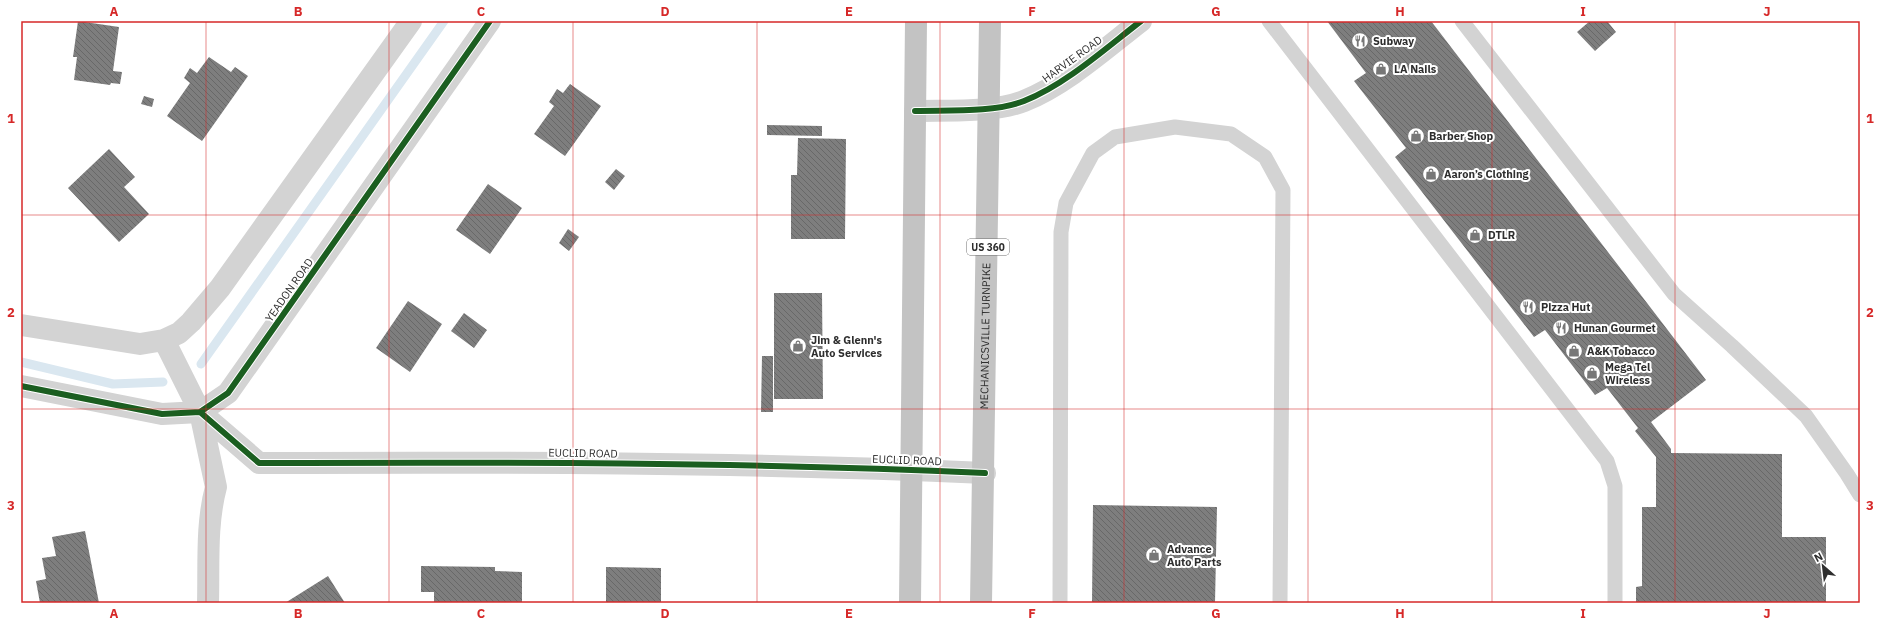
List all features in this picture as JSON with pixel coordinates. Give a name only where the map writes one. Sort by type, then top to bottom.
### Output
[{"type":"highway","points":[[910,603],[916,21]]},
{"type":"highway","name":"MECHANICSVILLE TURNPIKE","points":[[981,603],[985,474],[990,21]]},
{"type":"street","points":[[21,325],[140,344],[164,340],[178,334],[191,322],[220,288],[411,21]]},
{"type":"street","name":"YEADON ROAD","points":[[21,386],[162,414],[200,412],[228,394],[490,21]]},
{"type":"street","name":"HARVIE ROAD","points":[[915,111],[989,108],[1022,102],[1053,87],[1141,21]]},
{"type":"street","points":[[164,340],[200,412],[216,487],[213,498],[209,540],[208,603]]},
{"type":"street","name":"EUCLID ROAD","points":[[200,412],[259,463],[501,462],[710,464],[912,470],[985,474]]},
{"type":"lane","points":[[1269,21],[1607,461],[1615,486],[1614,603]]},
{"type":"lane","points":[[1462,21],[1674,294],[1806,416],[1860,495]]},
{"type":"lane","points":[[1060,603],[1061,232],[1066,203],[1093,153],[1115,137],[1175,127],[1231,134],[1266,158],[1283,190],[1280,603]]},
{"type":"building","points":[[78,21],[119,27],[113,71],[122,72],[120,84],[111,83],[110,85],[74,80],[77,57],[73,57]]},
{"type":"building","points":[[1327,21],[1431,21],[1706,380],[1651,422],[1671,449],[1671,453],[1782,454],[1782,537],[1826,537],[1826,603],[1636,603],[1636,587],[1642,586],[1642,507],[1656,507],[1656,457],[1635,431],[1638,428],[1607,388],[1595,395],[1545,330],[1534,337],[1395,157],[1406,148],[1354,81],[1366,73]]},
{"type":"building","points":[[1590,21],[1607,21],[1616,32],[1595,51],[1577,32]]},
{"type":"building","points":[[209,57],[231,72],[235,67],[248,76],[202,141],[167,116],[190,83],[184,78],[190,68],[197,73]]},
{"type":"building","points":[[570,84],[601,106],[565,156],[534,134],[554,106],[549,102],[557,89],[563,93]]},
{"type":"building","points":[[144,96],[154,99],[152,107],[141,104]]},
{"type":"building","points":[[767,125],[822,126],[822,136],[767,135]]},
{"type":"building","points":[[798,138],[846,139],[845,239],[791,239],[791,175],[797,175]]},
{"type":"building","points":[[109,149],[135,177],[124,187],[149,214],[119,242],[68,188]]},
{"type":"building","points":[[616,169],[625,176],[614,190],[605,182]]},
{"type":"building","points":[[488,184],[522,208],[490,254],[456,230]]},
{"type":"building","points":[[568,229],[579,237],[569,251],[559,243]]},
{"type":"building","name":"Jim & Glenn's Auto Services","points":[[774,293],[822,293],[823,399],[774,399]]},
{"type":"building","points":[[408,301],[442,324],[410,372],[376,348]]},
{"type":"building","points":[[464,313],[487,330],[474,348],[451,331]]},
{"type":"building","points":[[762,356],[773,356],[773,412],[761,412]]},
{"type":"building","name":"Advance Auto Parts","points":[[1093,505],[1217,507],[1215,603],[1092,603]]},
{"type":"building","points":[[85,531],[99,603],[40,603],[36,581],[46,579],[42,558],[56,556],[52,537]]},
{"type":"building","points":[[421,566],[495,567],[495,571],[522,572],[522,603],[434,603],[434,592],[421,592]]},
{"type":"building","points":[[606,567],[661,568],[661,603],[606,603]]},
{"type":"building","points":[[328,576],[345,603],[285,603]]},
{"type":"waterway","points":[[201,364],[444,21]]},
{"type":"waterway","points":[[21,362],[113,384],[163,382]]},
{"type":"cycle path","points":[[21,386],[162,414],[200,412],[228,393],[490,21]]},
{"type":"cycle path","points":[[915,111],[985,109],[1012,105],[1024,101],[1055,86],[1070,76],[1141,21]]},
{"type":"cycle path","points":[[200,412],[259,463],[713,465],[894,469],[985,473]]},
{"type":"place","name":"Subway","points":[[1360,41]]},
{"type":"place","name":"LA Nails","points":[[1381,69]]},
{"type":"place","name":"Barber Shop","points":[[1416,136]]},
{"type":"place","name":"Aaron’s Clothing","points":[[1431,174]]},
{"type":"place","name":"DTLR","points":[[1475,235]]},
{"type":"place","name":"Pizza Hut","points":[[1528,307]]},
{"type":"place","name":"Hunan Gourmet","points":[[1561,328]]},
{"type":"place","name":"Jim & Glenn's Auto Services","points":[[798,346]]},
{"type":"place","name":"A&K Tobacco","points":[[1574,351]]},
{"type":"place","name":"Mega Tel Wireless","points":[[1592,373]]},
{"type":"place","name":"Advance Auto Parts","points":[[1154,555]]}]
